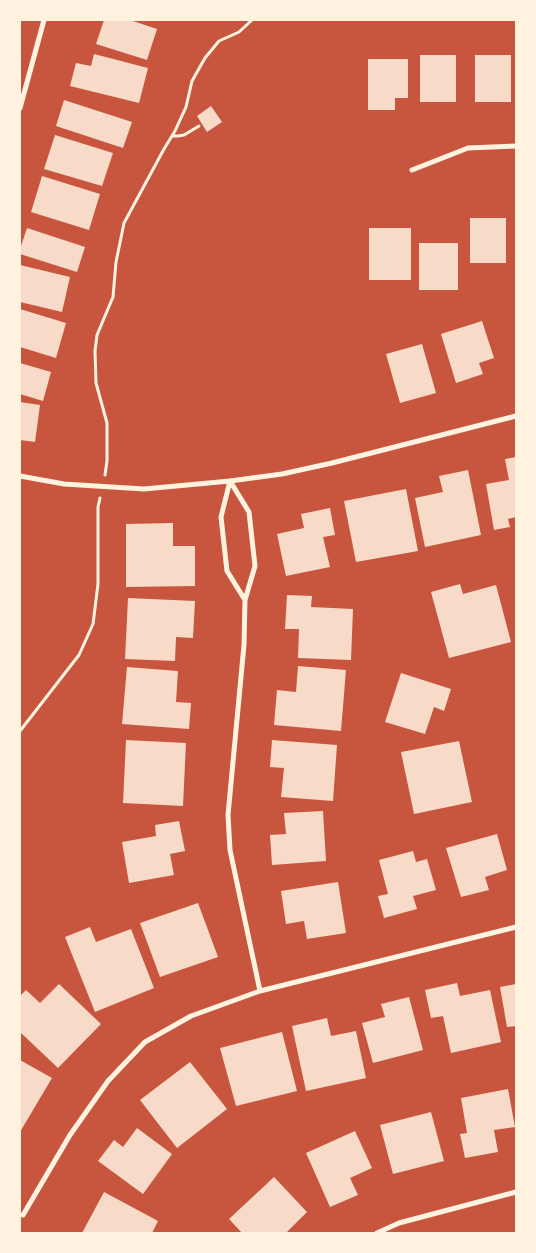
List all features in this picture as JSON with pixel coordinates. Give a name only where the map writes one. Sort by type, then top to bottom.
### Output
[{"type":"street","points":[[20,108],[44,20]]},
{"type":"street","points":[[412,170],[468,148],[516,146]]},
{"type":"street","points":[[20,476],[64,484],[144,489],[230,482],[282,474],[332,463],[516,416]]},
{"type":"street","points":[[230,482],[250,512],[255,566],[245,600],[244,645],[228,815],[230,850],[260,991]]},
{"type":"street","points":[[230,482],[221,517],[227,571],[245,600]]},
{"type":"street","points":[[23,1215],[70,1135],[86,1112],[108,1081],[145,1042],[192,1016],[260,991],[516,926]]},
{"type":"street","points":[[377,1233],[399,1223],[516,1192]]},
{"type":"path","points":[[20,731],[79,655],[93,624],[98,584],[98,507],[104,487],[108,461],[107,423],[96,383],[95,351],[97,335],[113,296],[116,262],[124,224],[172,136],[186,106],[192,81],[205,58],[219,41],[239,32],[252,20]]},
{"type":"path","points":[[172,136],[184,135],[199,126]]},
{"type":"building","points":[[104,20],[130,20],[157,29],[147,60],[96,44]]},
{"type":"building","points":[[94,54],[148,68],[139,103],[70,86],[76,63],[91,66]]},
{"type":"building","points":[[420,55],[456,55],[456,102],[420,102]]},
{"type":"building","points":[[475,55],[511,55],[511,102],[475,102]]},
{"type":"building","points":[[368,59],[408,59],[408,98],[395,98],[395,110],[368,110]]},
{"type":"building","points":[[64,100],[132,122],[123,148],[56,126]]},
{"type":"building","points":[[211,106],[222,122],[207,132],[197,116]]},
{"type":"building","points":[[55,135],[113,153],[102,186],[44,169]]},
{"type":"building","points":[[42,176],[100,194],[89,230],[31,212]]},
{"type":"building","points":[[470,218],[506,218],[506,263],[470,263]]},
{"type":"building","points":[[27,228],[85,247],[77,272],[20,254]]},
{"type":"building","points":[[369,228],[411,228],[411,280],[369,280]]},
{"type":"building","points":[[419,243],[458,243],[458,290],[419,290]]},
{"type":"building","points":[[20,265],[70,277],[62,312],[20,302]]},
{"type":"building","points":[[20,309],[66,323],[56,358],[20,347]]},
{"type":"building","points":[[482,321],[494,358],[479,363],[483,374],[456,383],[441,334]]},
{"type":"building","points":[[422,344],[436,393],[400,403],[386,354]]},
{"type":"building","points":[[20,363],[51,372],[43,401],[20,394]]},
{"type":"building","points":[[20,402],[40,405],[35,442],[20,440]]},
{"type":"building","points":[[516,457],[516,517],[508,519],[510,527],[494,530],[486,484],[509,480],[505,459]]},
{"type":"building","points":[[468,470],[481,535],[425,547],[415,498],[443,492],[439,476]]},
{"type":"building","points":[[406,489],[418,551],[356,562],[344,501]]},
{"type":"building","points":[[330,508],[335,535],[323,537],[330,567],[286,576],[277,534],[304,528],[301,514]]},
{"type":"building","points":[[173,523],[173,546],[195,546],[195,586],[126,587],[126,524]]},
{"type":"building","points":[[460,584],[463,594],[496,585],[511,642],[449,658],[431,592]]},
{"type":"building","points":[[287,595],[312,596],[311,607],[353,609],[351,660],[298,658],[299,629],[285,629]]},
{"type":"building","points":[[128,598],[195,601],[193,638],[176,637],[175,661],[125,659]]},
{"type":"building","points":[[298,666],[346,670],[341,731],[274,725],[277,690],[296,692]]},
{"type":"building","points":[[127,667],[178,671],[176,702],[191,703],[189,729],[122,724]]},
{"type":"building","points":[[401,673],[451,689],[444,711],[434,707],[425,734],[385,722]]},
{"type":"building","points":[[126,740],[186,743],[183,806],[123,803]]},
{"type":"building","points":[[272,740],[337,745],[333,801],[281,797],[284,768],[270,767]]},
{"type":"building","points":[[459,741],[472,802],[414,814],[401,752]]},
{"type":"building","points":[[323,811],[326,861],[272,865],[270,835],[286,834],[284,813]]},
{"type":"building","points":[[179,821],[185,851],[170,854],[174,875],[129,883],[122,842],[156,836],[155,825]]},
{"type":"building","points":[[497,834],[507,870],[485,877],[489,890],[461,897],[446,848]]},
{"type":"building","points":[[413,851],[416,862],[427,859],[436,890],[413,896],[417,909],[384,918],[378,896],[388,894],[379,860]]},
{"type":"building","points":[[338,882],[346,933],[307,939],[304,921],[286,924],[281,891]]},
{"type":"building","points":[[198,903],[218,957],[160,977],[140,923]]},
{"type":"building","points":[[90,927],[96,942],[131,929],[154,988],[95,1012],[65,937]]},
{"type":"building","points":[[457,983],[460,996],[490,990],[501,1042],[451,1053],[443,1016],[431,1018],[425,990]]},
{"type":"building","points":[[59,984],[101,1024],[58,1068],[20,1032],[20,996],[26,990],[40,1003]]},
{"type":"building","points":[[516,984],[516,1026],[507,1027],[500,987]]},
{"type":"building","points":[[409,997],[423,1050],[373,1063],[362,1023],[385,1017],[381,1004]]},
{"type":"building","points":[[327,1018],[331,1036],[356,1031],[366,1078],[306,1091],[292,1026]]},
{"type":"building","points":[[282,1032],[297,1091],[236,1106],[220,1048]]},
{"type":"building","points":[[20,1060],[52,1078],[20,1132]]},
{"type":"building","points":[[190,1062],[227,1109],[177,1148],[140,1100]]},
{"type":"building","points":[[508,1089],[515,1127],[494,1130],[498,1152],[465,1158],[460,1134],[467,1133],[461,1098]]},
{"type":"building","points":[[431,1112],[444,1161],[393,1174],[380,1125]]},
{"type":"building","points":[[137,1128],[172,1154],[143,1194],[98,1161],[114,1140],[123,1147]]},
{"type":"building","points":[[355,1131],[372,1168],[350,1178],[358,1195],[330,1207],[306,1153]]},
{"type":"building","points":[[274,1177],[307,1212],[286,1233],[242,1233],[229,1219]]},
{"type":"building","points":[[104,1192],[158,1221],[152,1233],[82,1233]]}]
